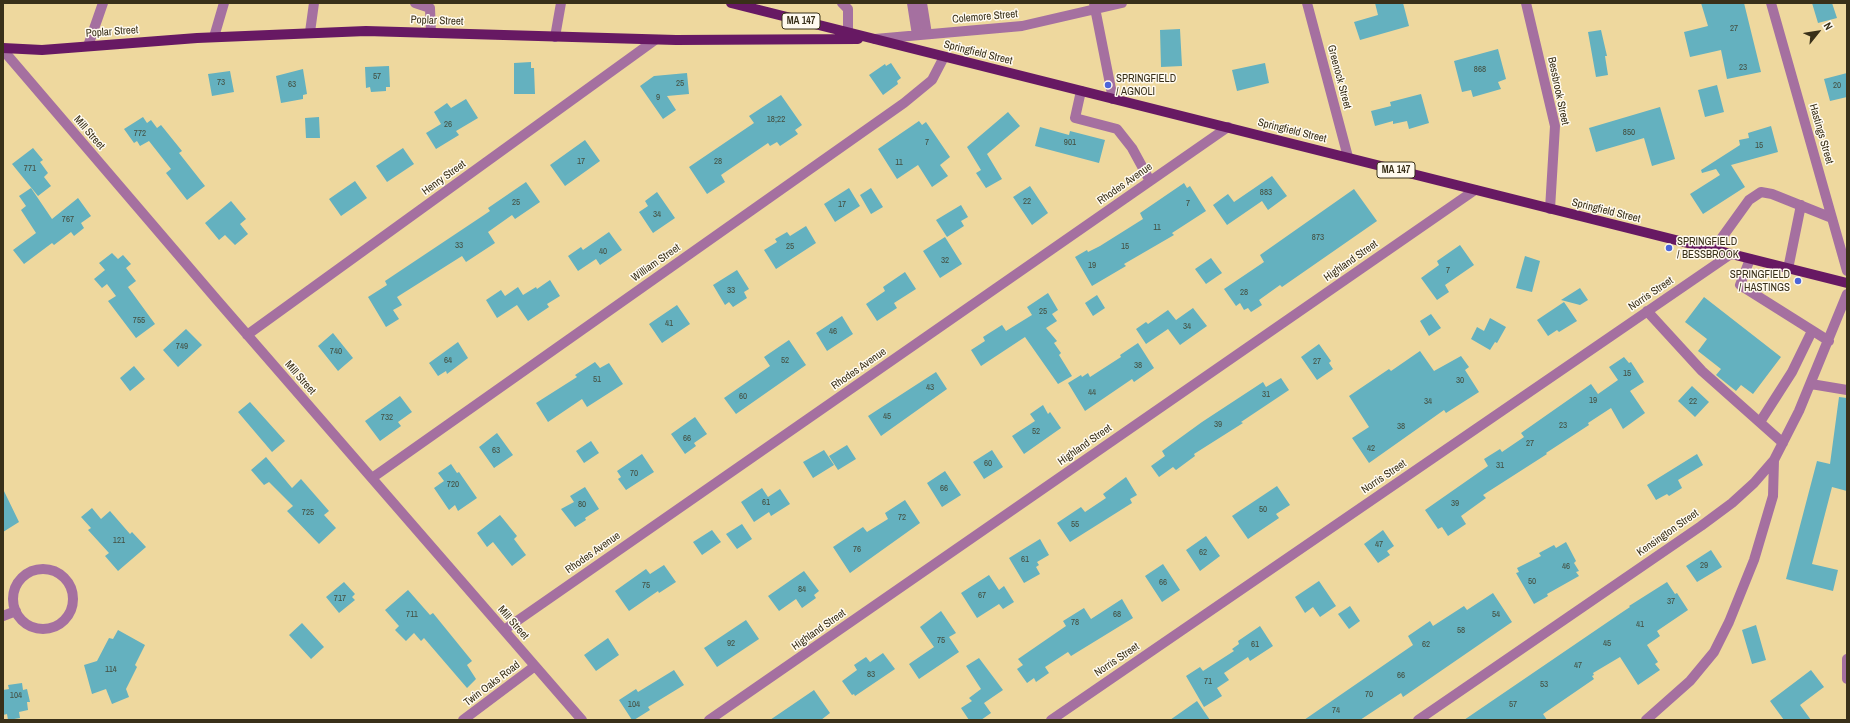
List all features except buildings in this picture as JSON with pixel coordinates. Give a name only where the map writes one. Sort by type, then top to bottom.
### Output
[{"type":"main road","name":"Springfield Street","points":[[731,3],[1847,283]]},
{"type":"main road","name":"Poplar Street","points":[[3,49],[42,50],[214,37],[310,32],[366,31],[655,40],[871,39]]},
{"type":"street","points":[[88,46],[102,3]]},
{"type":"street","points":[[214,37],[221,3]]},
{"type":"street","points":[[310,32],[314,3]]},
{"type":"street","points":[[415,3],[430,8],[431,33]]},
{"type":"street","points":[[555,37],[561,3]]},
{"type":"street","points":[[842,3],[848,9],[848,32]]},
{"type":"street","points":[[912,3],[922,34]]},
{"type":"street","points":[[922,3],[922,34]]},
{"type":"street","name":"Colemore Street","points":[[871,39],[1022,26],[1095,6],[1122,3]]},
{"type":"street","name":"Greenock Street","points":[[1307,3],[1348,157]]},
{"type":"street","name":"Bessbrook Street","points":[[1526,3],[1555,126],[1550,209]]},
{"type":"street","name":"Hastings Street","points":[[1771,3],[1847,271]]},
{"type":"street","points":[[1095,6],[1113,99]]},
{"type":"street","name":"Henry Street","points":[[247,335],[655,40]]},
{"type":"street","name":"Mill Street","points":[[3,49],[247,335],[582,720]]},
{"type":"street","name":"William Street","points":[[372,478],[904,103],[932,80],[944,57]]},
{"type":"street","points":[[1081,91],[1075,118],[1117,129],[1132,148],[1150,181]]},
{"type":"street","name":"Rhodes Avenue","points":[[504,630],[1228,127]]},
{"type":"street","name":"Highland Street","points":[[709,720],[1475,190]]},
{"type":"street","points":[[1713,250],[1749,200],[1760,192],[1772,194],[1832,218]]},
{"type":"street","points":[[1788,269],[1801,205]]},
{"type":"street","name":"Norris Street","points":[[1051,720],[1731,254]]},
{"type":"street","points":[[1750,259],[1740,285],[1829,341]]},
{"type":"street","name":"Kensington Street","points":[[1418,720],[1732,503],[1754,483],[1774,460],[1783,443],[1811,384],[1847,294]]},
{"type":"street","points":[[1647,311],[1702,371],[1783,443]]},
{"type":"street","points":[[1760,422],[1792,372],[1812,330]]},
{"type":"street","points":[[1811,384],[1847,390]]},
{"type":"street","points":[[1646,720],[1690,681],[1714,652],[1729,622],[1754,560],[1773,496],[1774,460]]},
{"type":"street","points":[[51,570],[61,576],[69,585],[72,597],[71,610],[64,620],[53,627],[41,628],[29,625],[23,621],[16,611],[14,599],[16,587],[22,578],[33,571],[51,570]]},
{"type":"street","points":[[3,616],[16,611]]},
{"type":"street","points":[[1847,659],[1847,679]]},
{"type":"street","name":"Twin Oaks Road","points":[[464,720],[535,666]]},
{"type":"place","name":"SPRINGFIELD / AGNOLI","points":[[1108,85]]},
{"type":"place","name":"SPRINGFIELD / BESSBROOK","points":[[1669,248]]},
{"type":"place","name":"SPRINGFIELD / HASTINGS","points":[[1798,281]]}]
